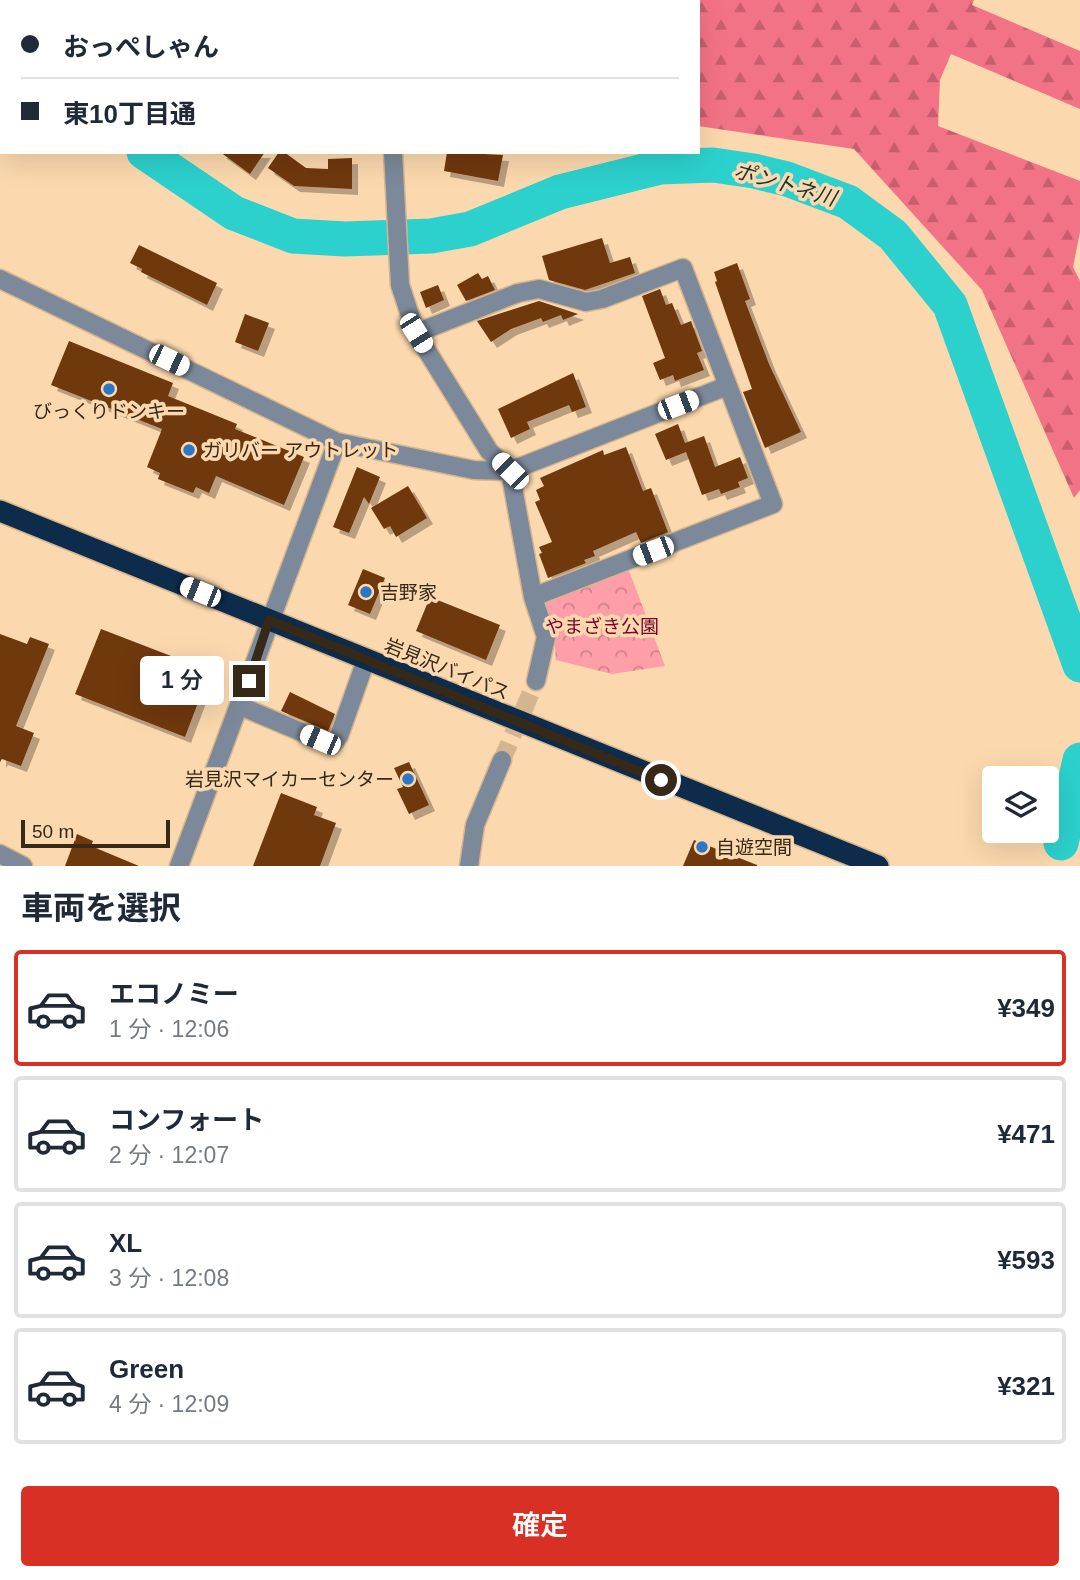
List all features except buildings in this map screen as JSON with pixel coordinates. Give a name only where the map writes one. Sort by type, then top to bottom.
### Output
[{"type":"highway","name":"岩見沢バイパス","points":[[0,511],[878,866]]},
{"type":"street","points":[[393,154],[399,271],[404,304],[416,333],[489,451],[510,471],[533,597],[546,637],[536,681]]},
{"type":"street","points":[[416,333],[518,293],[539,289],[586,302],[602,299],[683,268],[773,504],[533,597]]},
{"type":"street","points":[[0,279],[337,442],[474,470],[510,471],[727,386]]},
{"type":"street","points":[[179,866],[337,442]]},
{"type":"street","points":[[240,706],[332,745],[340,736],[366,660]]},
{"type":"street","points":[[468,866],[475,825],[502,760]]},
{"type":"street","points":[[0,853],[23,866]]},
{"type":"green space","points":[[700,0],[974,0],[972,5],[1080,51],[1080,109],[951,54],[940,80],[938,126],[1080,181],[1080,232],[1073,267],[1080,281],[1080,490],[1074,498],[982,290],[854,149],[700,126]]},
{"type":"green space","name":"やまざき公園","points":[[628,568],[665,666],[612,674],[556,660],[554,636],[541,601]]},
{"type":"waterway","name":"ポントネ川","points":[[147,154],[234,213],[293,236],[345,239],[431,236],[470,229],[560,192],[660,167],[713,165],[754,171],[787,179],[848,202],[893,235],[950,305],[1080,665]]},
{"type":"waterway","name":"ポントネ川","points":[[1061,843],[1080,760]]},
{"type":"tunnel","points":[[502,760],[536,681]]},
{"type":"place","name":"びっくりドンキー","points":[[109,389]]},
{"type":"place","name":"ガリバー アウトレット","points":[[189,450]]},
{"type":"place","name":"吉野家","points":[[366,592]]},
{"type":"place","name":"岩見沢マイカーセンター","points":[[408,779]]},
{"type":"place","name":"自遊空間","points":[[702,847]]},
{"type":"route","points":[[249,681],[269,620],[661,780]]}]
